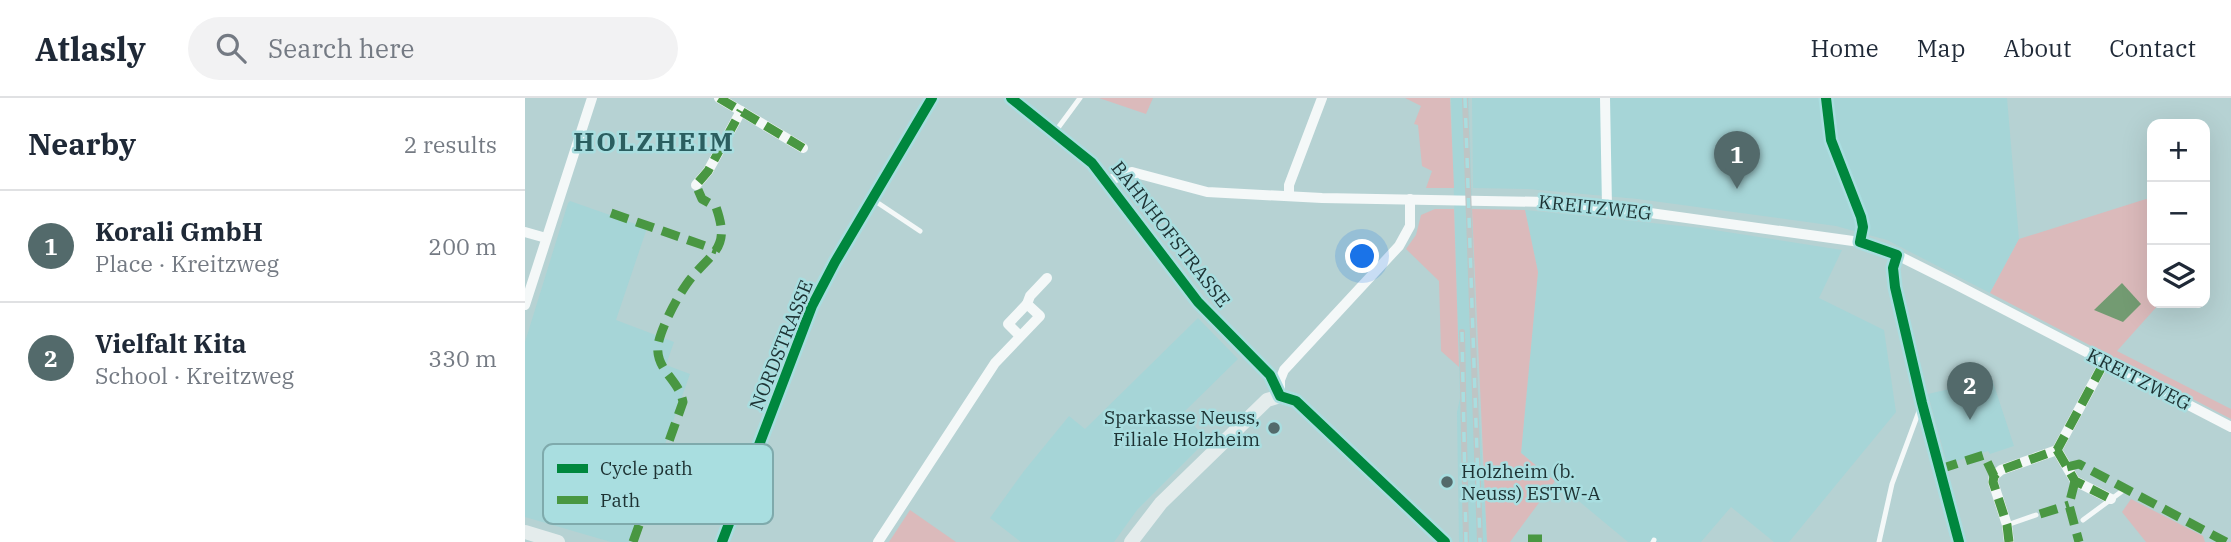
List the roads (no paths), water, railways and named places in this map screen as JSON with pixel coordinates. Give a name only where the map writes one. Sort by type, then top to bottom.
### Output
[{"type":"main road","name":"BAHNHOFSTRASSE","points":[[1280,396],[1296,401],[1441,541]]},
{"type":"main road","points":[[1134,541],[1161,503],[1267,400],[1280,396]]},
{"type":"main road","points":[[525,533],[552,541]]},
{"type":"street","points":[[525,305],[592,98]]},
{"type":"street","points":[[719,98],[803,148]]},
{"type":"street","name":"NORDSTRASSE","points":[[759,444],[812,306],[932,98]]},
{"type":"street","name":"BAHNHOFSTRASSE","points":[[1011,98],[1092,163],[1198,302],[1270,375],[1280,396]]},
{"type":"street","points":[[1289,196],[1290,185],[1322,98]]},
{"type":"street","points":[[1605,98],[1607,207]]},
{"type":"street","points":[[1826,98],[1831,140],[1861,217],[1863,228],[1860,242]]},
{"type":"street","points":[[696,185],[708,171],[741,111]]},
{"type":"street","name":"KREITZWEG","points":[[1107,181],[1132,172],[1207,192],[1410,199],[1505,199],[1607,207],[1860,242],[1897,255],[2231,427]]},
{"type":"street","points":[[1280,396],[1280,380],[1284,370],[1391,255],[1406,235],[1410,226],[1410,199]]},
{"type":"street","points":[[525,232],[546,238]]},
{"type":"street","points":[[1897,255],[1893,268],[1895,287],[1922,403]]},
{"type":"street","points":[[1020,336],[1008,324],[1047,278]]},
{"type":"street","points":[[878,542],[995,363],[1040,316],[1027,304]]},
{"type":"street","points":[[2009,542],[2007,525],[1993,482],[1994,476],[2001,470],[2057,450],[2105,361]]},
{"type":"street","points":[[2057,450],[2075,481],[2111,499]]},
{"type":"street","name":"NORDSTRASSE","points":[[722,542],[729,524]]},
{"type":"lane","points":[[1055,133],[1080,98]]},
{"type":"lane","points":[[872,199],[920,231]]},
{"type":"lane","points":[[1879,542],[1892,484],[1922,403]]},
{"type":"lane","points":[[2083,520],[2125,489]]},
{"type":"lane","points":[[2007,525],[2036,515]]},
{"type":"railway","points":[[1465,98],[1480,542]]},
{"type":"railway","points":[[1462,332],[1466,542]]},
{"type":"place","name":"Korali GmbH","points":[[1737,189]]},
{"type":"place","name":"Vielfalt Kita","points":[[1970,420]]},
{"type":"place","name":"Sparkasse Neuss, Filiale Holzheim","points":[[1274,428]]},
{"type":"place","name":"Holzheim (b. Neuss) ESTW-A","points":[[1447,482]]},
{"type":"district","name":"HOLZHEIM","points":[[654,141]]}]
